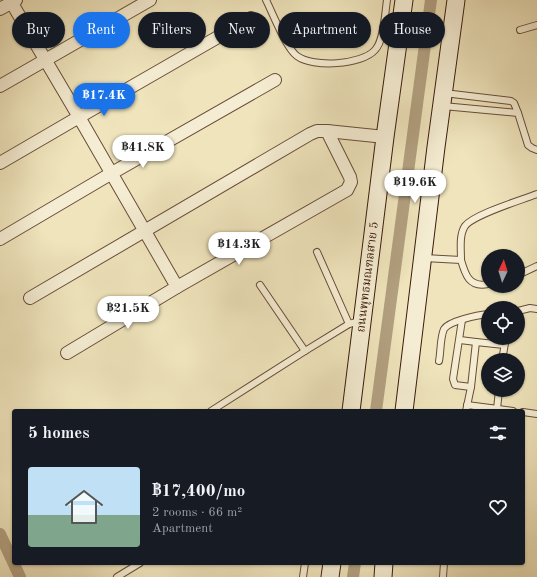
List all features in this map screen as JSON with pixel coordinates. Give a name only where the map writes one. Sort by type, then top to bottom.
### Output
[{"type":"main road","name":"ถนนพุทธมณฑลสาย 5","points":[[352,409],[356,322],[404,0]]},
{"type":"main road","points":[[404,409],[456,0]]},
{"type":"main road","points":[[330,577],[332,565]]},
{"type":"main road","points":[[382,577],[384,565]]},
{"type":"street","points":[[0,86],[150,0]]},
{"type":"street","points":[[0,9],[12,1],[44,60],[112,173],[177,287]]},
{"type":"street","points":[[0,163],[214,39]]},
{"type":"street","points":[[0,239],[112,173],[276,80]]},
{"type":"street","points":[[30,298],[302,138],[317,131],[384,137]]},
{"type":"street","points":[[67,353],[177,287],[347,190],[351,182],[350,177],[327,131]]},
{"type":"lane","points":[[266,0],[287,44],[296,56],[318,64],[328,64],[355,60],[369,55],[376,50],[381,37],[387,0]]},
{"type":"lane","points":[[520,30],[537,26]]},
{"type":"lane","points":[[443,99],[511,101],[514,103],[518,113],[528,145],[537,150]]},
{"type":"lane","points":[[443,99],[518,113]]},
{"type":"lane","points":[[481,284],[473,283],[464,273],[461,260],[461,240],[466,224],[476,218],[537,194]]},
{"type":"lane","points":[[214,409],[305,351],[356,322],[316,252]]},
{"type":"lane","points":[[423,258],[461,260]]},
{"type":"lane","points":[[525,272],[537,266]]},
{"type":"lane","points":[[260,284],[305,351]]},
{"type":"lane","points":[[525,309],[537,309]]},
{"type":"lane","points":[[439,360],[444,329],[448,325],[481,315]]},
{"type":"lane","points":[[462,320],[454,382],[455,385],[471,388]]},
{"type":"lane","points":[[460,340],[481,341]]},
{"type":"lane","points":[[476,342],[471,388],[467,408],[497,409],[498,397]]},
{"type":"lane","points":[[525,412],[537,414]]},
{"type":"lane","points":[[118,577],[137,565]]},
{"type":"lane","points":[[303,577],[305,565]]},
{"type":"lane","points":[[443,577],[444,565]]},
{"type":"waterway","points":[[376,409],[431,0]]},
{"type":"waterway","points":[[0,534],[12,560]]},
{"type":"waterway","points":[[14,565],[20,577]]},
{"type":"waterway","points":[[353,577],[355,565]]}]
